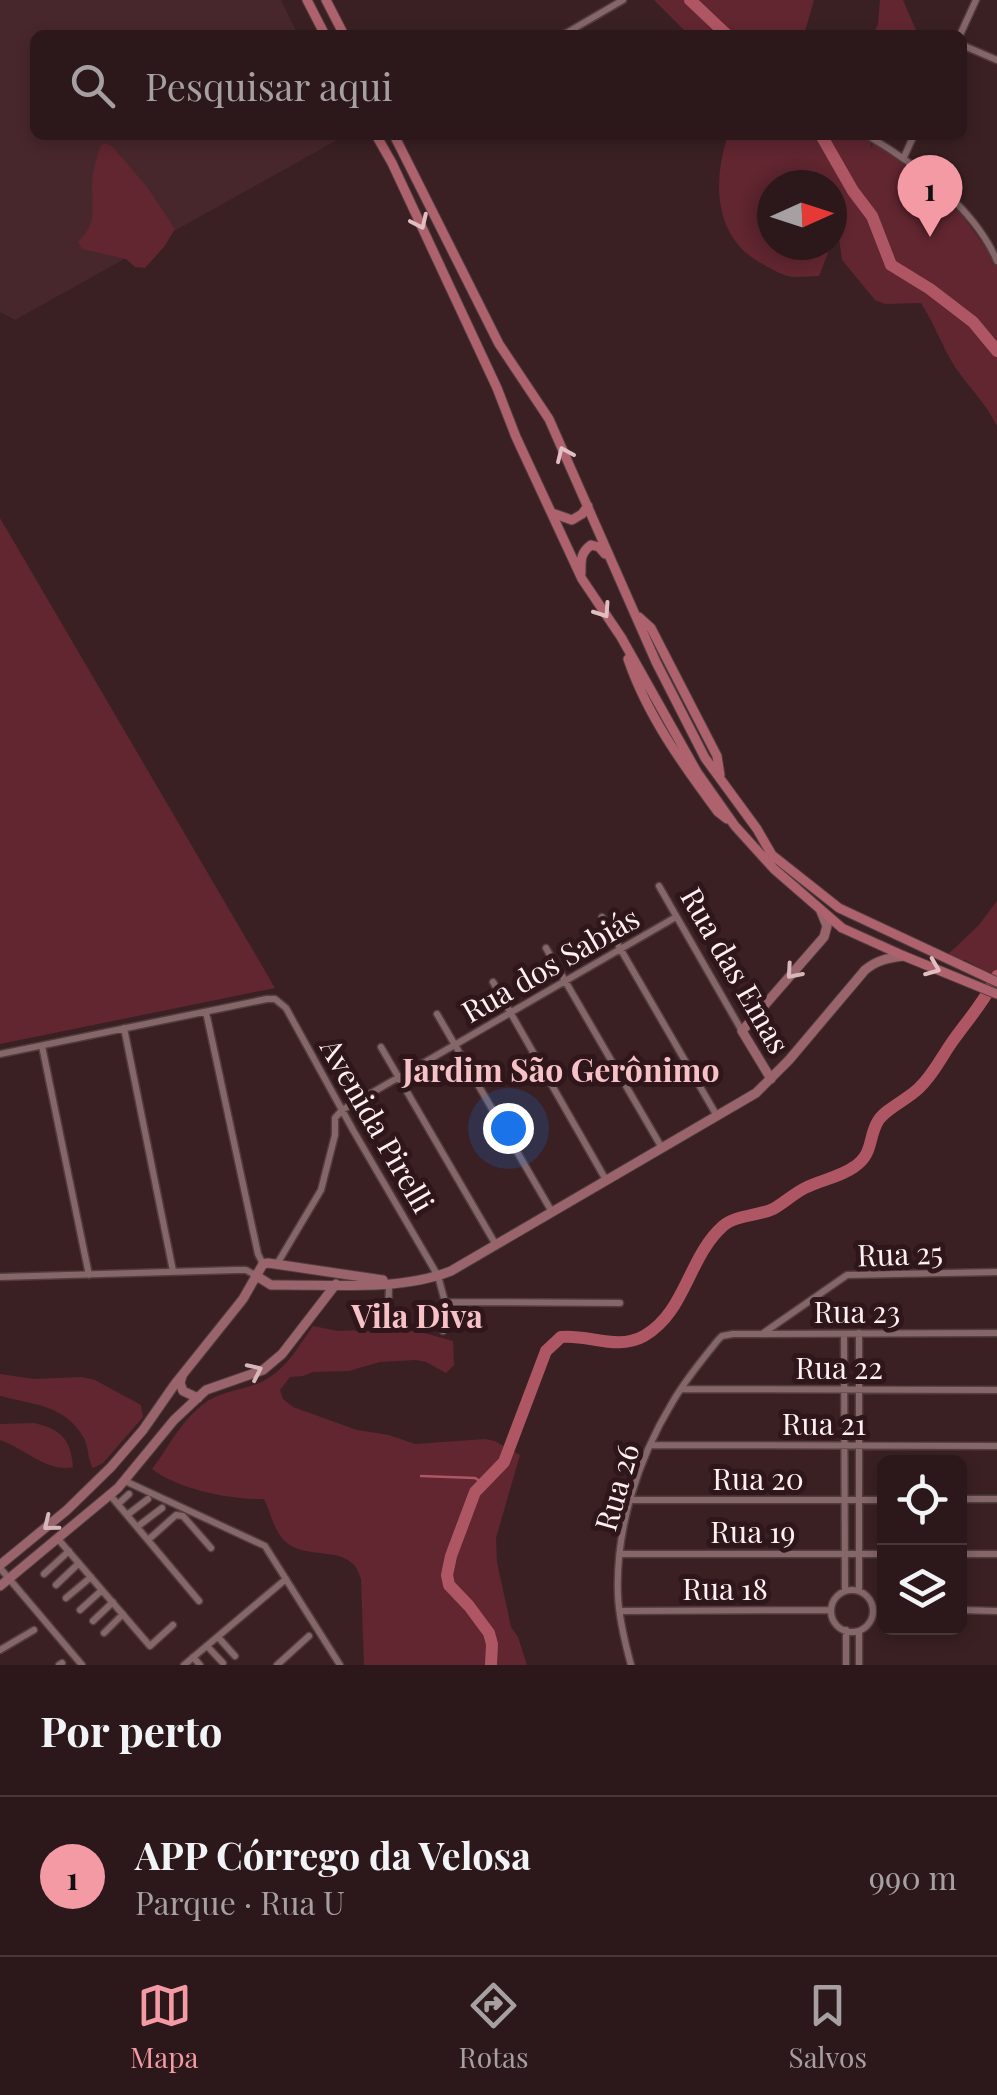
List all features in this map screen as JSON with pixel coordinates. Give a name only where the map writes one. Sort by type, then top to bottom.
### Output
[{"type":"main road","points":[[307,0],[322,30]]},
{"type":"main road","points":[[326,0],[341,30]]},
{"type":"main road","points":[[379,140],[582,578],[697,772],[735,826],[774,870],[842,928],[997,994]]},
{"type":"main road","points":[[397,140],[499,344],[549,419],[656,662],[705,758],[772,855],[839,908],[997,982]]},
{"type":"main road","points":[[552,512],[572,520],[588,506]]},
{"type":"main road","points":[[582,578],[580,559],[591,545],[599,546],[611,558]]},
{"type":"main road","points":[[742,1031],[824,937],[828,926],[820,909]]},
{"type":"main road","points":[[255,1275],[271,1285],[389,1285],[438,1276],[496,1246],[756,1092],[865,970],[885,958],[904,956]]},
{"type":"main road","name":"Rua das Emas","points":[[742,1031],[771,1079]]},
{"type":"main road","points":[[0,1566],[86,1492],[145,1426],[243,1299],[263,1264],[410,1283]]},
{"type":"main road","points":[[271,1285],[277,1264]]},
{"type":"main road","points":[[0,1586],[125,1481],[174,1420],[206,1390],[263,1370],[282,1354],[336,1284]]},
{"type":"main road","points":[[183,1374],[183,1391],[198,1398]]},
{"type":"main road","points":[[86,1492],[99,1490],[107,1498]]},
{"type":"street","points":[[571,30],[623,0]]},
{"type":"street","points":[[962,30],[976,0]]},
{"type":"street","points":[[967,47],[997,60]]},
{"type":"street","points":[[875,140],[928,175],[953,200],[996,257]]},
{"type":"street","points":[[904,157],[912,140]]},
{"type":"street","points":[[996,257],[997,243]]},
{"type":"street","name":"Rua das Emas","points":[[658,886],[742,1031]]},
{"type":"street","points":[[602,917],[717,1116]]},
{"type":"street","name":"Rua dos Sabiás","points":[[342,1110],[676,917]]},
{"type":"street","points":[[546,948],[662,1148]]},
{"type":"street","points":[[493,982],[606,1180]]},
{"type":"street","name":"Avenida Pirelli","points":[[206,1012],[267,998],[286,1008],[438,1276],[445,1302]]},
{"type":"street","points":[[0,1054],[206,1012],[263,1264]]},
{"type":"street","points":[[436,1014],[552,1212]]},
{"type":"street","points":[[124,1028],[173,1272]]},
{"type":"street","points":[[42,1046],[89,1275]]},
{"type":"street","points":[[382,1047],[496,1246]]},
{"type":"street","points":[[277,1264],[321,1190],[336,1118],[342,1110]]},
{"type":"street","points":[[335,1136],[340,1129],[353,1130]]},
{"type":"street","points":[[0,1266],[1,1277],[246,1270],[255,1275]]},
{"type":"street","name":"Rua 25","points":[[762,1334],[847,1274],[997,1272]]},
{"type":"street","points":[[388,1324],[389,1285]]},
{"type":"street","points":[[442,1331],[445,1302],[620,1304]]},
{"type":"street","name":"Rua 23","points":[[718,1340],[727,1335],[762,1334],[997,1333]]},
{"type":"street","points":[[844,1334],[845,1590]]},
{"type":"street","points":[[859,1334],[859,1590]]},
{"type":"street","name":"Rua 26","points":[[630,1665],[618,1596],[631,1500],[660,1425],[718,1340]]},
{"type":"street","name":"Rua 22","points":[[681,1389],[997,1390]]},
{"type":"street","name":"Rua 21","points":[[650,1446],[997,1446]]},
{"type":"street","points":[[125,1481],[259,1541],[269,1550],[340,1665]]},
{"type":"street","points":[[118,1504],[129,1494]]},
{"type":"street","points":[[107,1498],[128,1515],[199,1601]]},
{"type":"street","points":[[128,1515],[148,1499]]},
{"type":"street","points":[[967,1500],[997,1499]]},
{"type":"street","name":"Rua 20","points":[[631,1500],[877,1500]]},
{"type":"street","points":[[137,1527],[162,1508]]},
{"type":"street","points":[[148,1540],[176,1516],[183,1516],[211,1548]]},
{"type":"street","points":[[58,1538],[150,1646],[173,1625]]},
{"type":"street","points":[[44,1574],[69,1552]]},
{"type":"street","name":"Rua 19","points":[[621,1554],[877,1554]]},
{"type":"street","points":[[967,1554],[997,1554]]},
{"type":"street","points":[[56,1585],[79,1563]]},
{"type":"street","points":[[0,1566],[82,1665]]},
{"type":"street","points":[[66,1598],[91,1577]]},
{"type":"street","points":[[184,1665],[286,1579]]},
{"type":"street","points":[[80,1610],[102,1590]]},
{"type":"street","points":[[859,1590],[871,1600],[874,1610],[868,1625],[846,1630],[835,1625],[830,1610],[838,1594],[859,1590]]},
{"type":"street","points":[[92,1621],[112,1602]]},
{"type":"street","name":"Rua 18","points":[[620,1611],[830,1610]]},
{"type":"street","points":[[967,1610],[997,1610]]},
{"type":"street","points":[[104,1633],[123,1614]]},
{"type":"street","points":[[0,1650],[34,1630]]},
{"type":"street","points":[[846,1630],[846,1665]]},
{"type":"street","points":[[859,1630],[859,1665]]},
{"type":"street","points":[[277,1665],[309,1636]]},
{"type":"street","points":[[218,1637],[234,1656]]},
{"type":"street","points":[[207,1646],[223,1663]]},
{"type":"street","points":[[194,1657],[200,1665]]},
{"type":"shaded area","points":[[0,0],[281,0],[296,30],[30,30],[30,140],[337,140],[15,320],[0,312]]},
{"type":"shaded area","points":[[654,0],[814,0],[805,30],[684,30]]},
{"type":"shaded area","points":[[880,0],[903,0],[916,30],[875,30]]},
{"type":"shaded area","points":[[727,140],[871,140],[870,149],[877,140],[951,200],[997,265],[997,426],[955,367],[921,303],[885,304],[875,300],[842,260],[847,260],[847,170],[757,170],[757,260],[825,260],[819,276],[795,277],[759,262],[733,237],[721,205],[720,170]]},
{"type":"shaded area","points":[[104,143],[112,146],[147,187],[175,229],[145,268],[135,267],[126,259],[82,249],[78,242],[91,223],[93,172]]},
{"type":"shaded area","points":[[0,518],[275,988],[0,1044]]},
{"type":"shaded area","points":[[997,901],[997,974],[965,960],[943,959],[978,926]]},
{"type":"shaded area","points":[[313,1326],[338,1331],[397,1329],[453,1341],[454,1365],[446,1373],[416,1360],[380,1362],[349,1371],[290,1377],[280,1390],[283,1399],[293,1407],[357,1430],[415,1444],[485,1439],[520,1455],[496,1538],[497,1562],[511,1627],[527,1665],[364,1665],[361,1579],[349,1560],[295,1548],[286,1542],[264,1499],[205,1492],[152,1469],[197,1409],[212,1398],[268,1379],[290,1359]]},
{"type":"shaded area","points":[[0,1374],[95,1380],[141,1405],[143,1417],[103,1463],[93,1468],[86,1442],[76,1427],[58,1412],[0,1396]]},
{"type":"shaded area","points":[[34,1423],[63,1437],[73,1467],[45,1463],[0,1440],[0,1424]]},
{"type":"waterway","points":[[690,0],[722,30]]},
{"type":"waterway","points":[[824,140],[872,216],[891,265],[973,322],[997,351]]},
{"type":"waterway","points":[[491,1665],[489,1633],[449,1585],[447,1575],[475,1492],[504,1462],[546,1351],[561,1337],[624,1342],[644,1336],[669,1313],[702,1253],[723,1226],[773,1209],[805,1188],[854,1167],[868,1151],[878,1121],[928,1078],[997,976]]},
{"type":"waterway","points":[[421,1476],[475,1478],[483,1483]]},
{"type":"place","name":"APP Córrego da Velosa","points":[[930,237]]},
{"type":"district","name":"Jardim São Gerônimo","points":[[561,1068]]},
{"type":"district","name":"Vila Diva","points":[[417,1314]]}]
